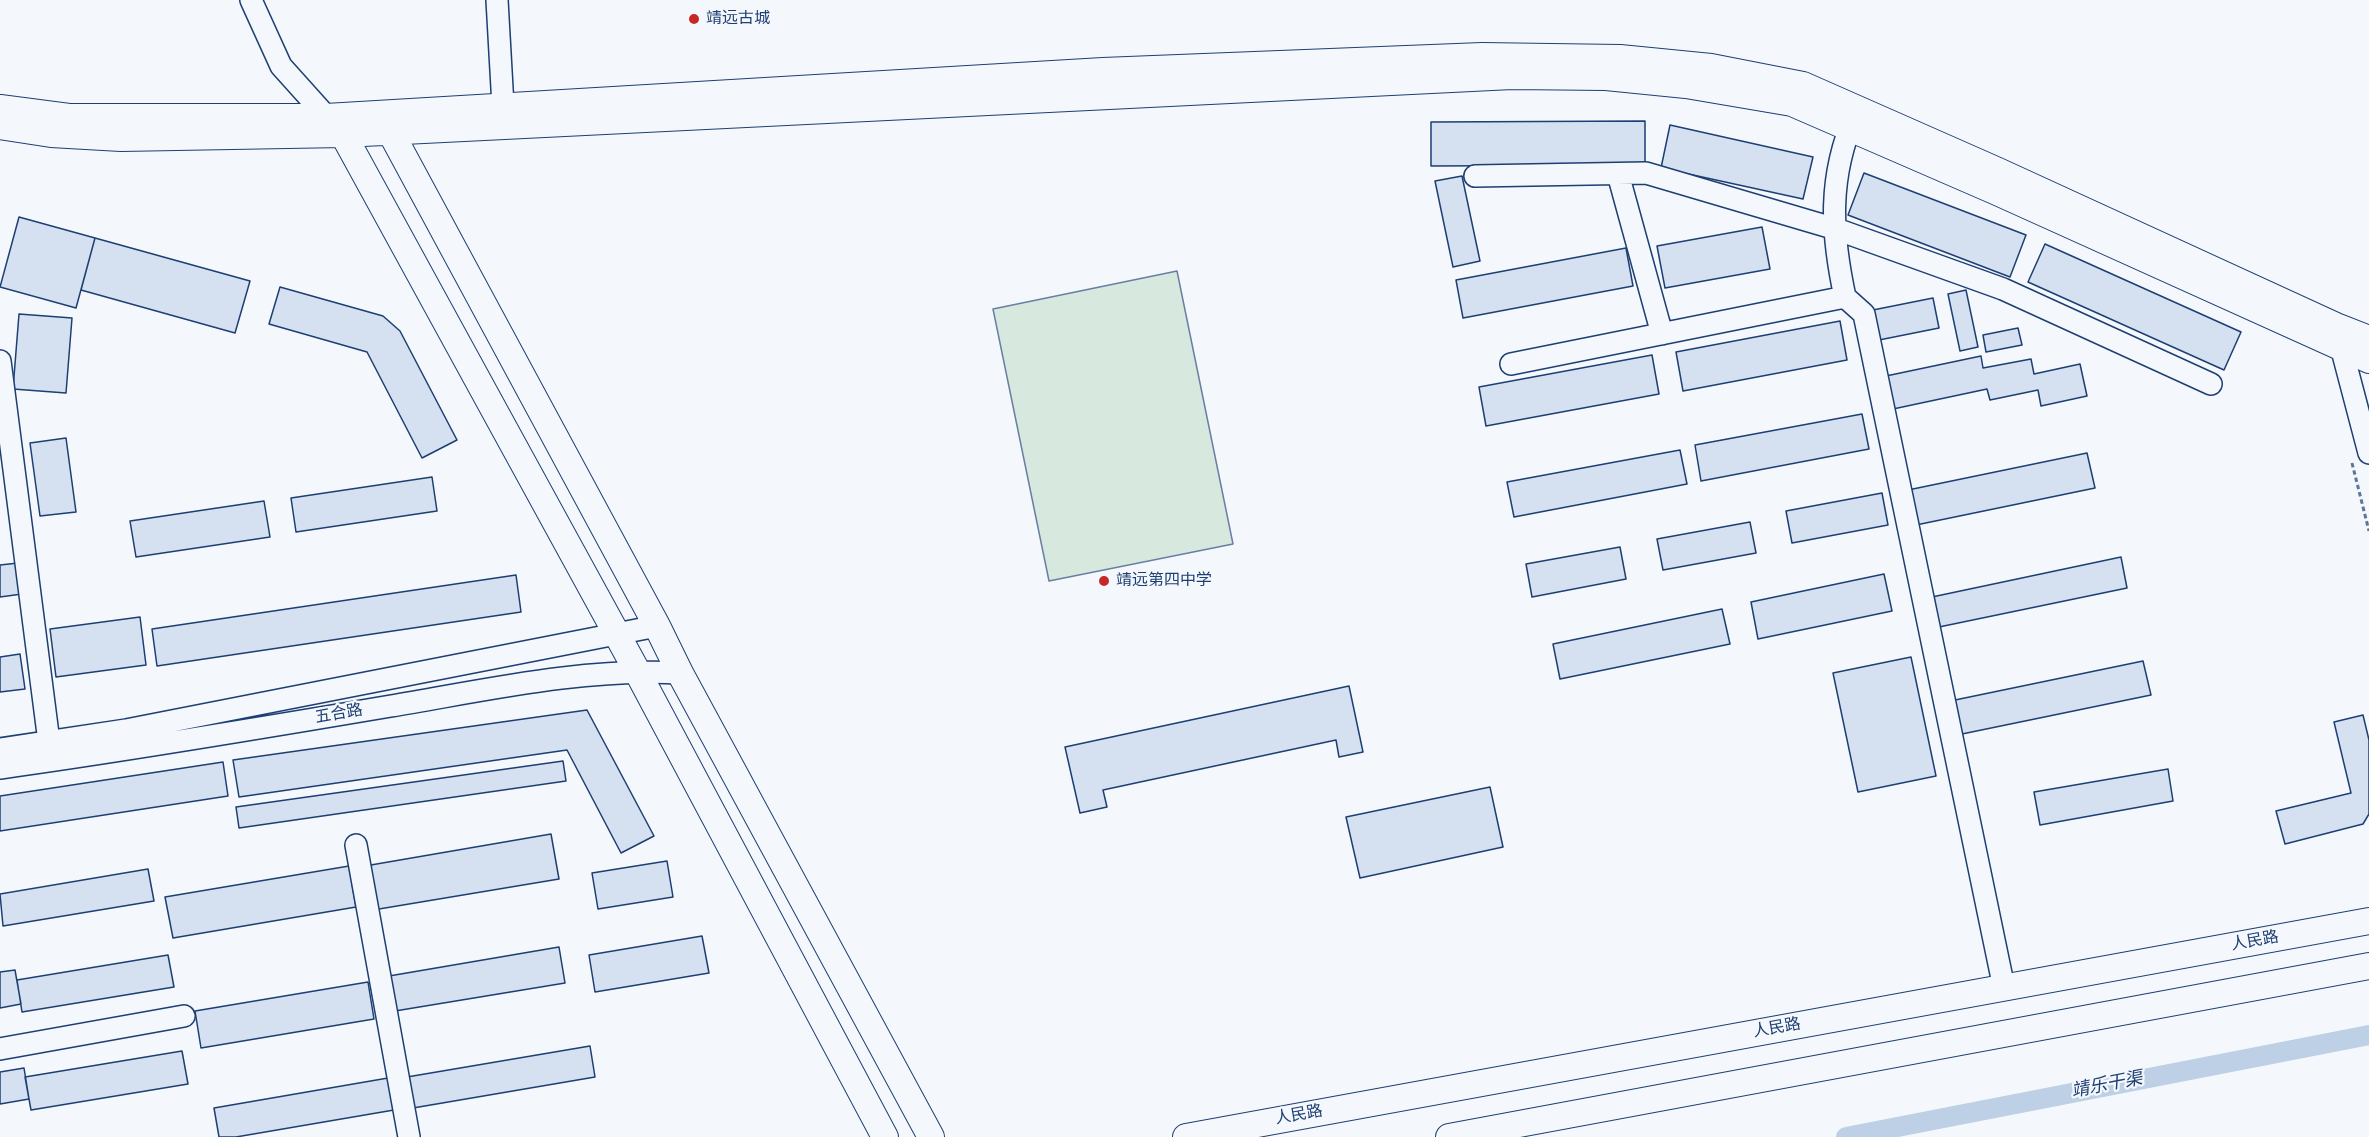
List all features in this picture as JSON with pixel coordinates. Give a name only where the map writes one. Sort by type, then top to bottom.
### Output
[{"type":"main road","points":[[386,122],[503,106],[1103,71],[1482,56],[1620,58],[1711,67],[1803,86],[1854,119]]},
{"type":"main road","points":[[0,126],[51,134],[121,138],[386,122],[1512,76],[1606,77],[1686,85],[1792,103],[1854,119],[1998,171],[2339,338],[2369,360]]},
{"type":"main road","points":[[0,108],[69,117],[334,125]]},
{"type":"main road","points":[[386,122],[931,1137]]},
{"type":"main road","points":[[334,125],[637,671],[885,1137]]},
{"type":"main road","points":[[2339,338],[2369,340]]},
{"type":"main road","name":"人民路","points":[[1186,1137],[2369,921]]},
{"type":"main road","points":[[1449,1137],[2369,966]]},
{"type":"street","points":[[251,0],[281,66],[334,125]]},
{"type":"street","points":[[497,0],[503,106]]},
{"type":"street","points":[[1854,119],[1837,169],[1834,206],[1838,263],[1845,297],[1864,314],[2004,988]]},
{"type":"street","points":[[1475,176],[1646,173],[1836,229],[2003,289],[2211,384]]},
{"type":"street","points":[[1618,174],[1662,334]]},
{"type":"street","points":[[1511,364],[1845,297]]},
{"type":"street","points":[[2339,338],[2369,453]]},
{"type":"street","points":[[0,361],[49,742]]},
{"type":"street","name":"五合路","points":[[0,749],[126,730],[657,626]]},
{"type":"street","name":"五合路","points":[[0,768],[124,751],[556,678],[637,671],[680,673]]},
{"type":"street","points":[[356,845],[409,1137]]},
{"type":"street","points":[[0,1049],[184,1016]]},
{"type":"shaded area","points":[[1177,271],[1233,544],[1049,581],[993,309]]},
{"type":"building","points":[[1645,121],[1645,165],[1431,166],[1431,122]]},
{"type":"building","points":[[1670,125],[1813,157],[1803,199],[1661,168]]},
{"type":"building","points":[[1864,173],[2026,235],[2010,277],[1848,215]]},
{"type":"building","points":[[1462,176],[1480,261],[1453,267],[1435,181]]},
{"type":"building","points":[[19,217],[95,238],[76,308],[0,287]]},
{"type":"building","points":[[1762,227],[1770,269],[1665,288],[1657,246]]},
{"type":"building","points":[[95,238],[250,281],[235,333],[81,290]]},
{"type":"building","points":[[2045,244],[2241,332],[2224,370],[2028,282]]},
{"type":"building","points":[[1626,248],[1633,286],[1463,318],[1456,280]]},
{"type":"building","points":[[280,287],[383,316],[400,331],[457,440],[422,458],[367,352],[269,324]]},
{"type":"building","points":[[1966,290],[1978,347],[1960,351],[1948,294]]},
{"type":"building","points":[[1933,298],[1939,328],[1879,340],[1873,310]]},
{"type":"building","points":[[19,314],[72,318],[66,393],[13,389]]},
{"type":"building","points":[[1840,321],[1847,360],[1683,391],[1676,352]]},
{"type":"building","points":[[2018,328],[2022,345],[1986,352],[1983,335]]},
{"type":"building","points":[[1652,355],[1659,394],[1486,426],[1479,387]]},
{"type":"building","points":[[1981,356],[1983,368],[2031,359],[2034,374],[2080,364],[2087,396],[2041,406],[2038,390],[1990,400],[1987,389],[1893,409],[1886,376]]},
{"type":"building","points":[[1862,414],[1869,449],[1701,481],[1695,445]]},
{"type":"building","points":[[66,438],[76,512],[40,516],[30,443]]},
{"type":"building","points":[[1680,450],[1687,484],[1514,517],[1507,482]]},
{"type":"building","points":[[2087,453],[2095,488],[1916,525],[1908,490]]},
{"type":"building","points":[[432,477],[437,511],[296,532],[291,498]]},
{"type":"building","points":[[1882,493],[1888,525],[1792,543],[1786,511]]},
{"type":"building","points":[[264,501],[270,537],[136,557],[130,521]]},
{"type":"building","points":[[1750,522],[1756,553],[1663,570],[1657,539]]},
{"type":"building","points":[[1620,547],[1626,579],[1532,597],[1526,564]]},
{"type":"building","points":[[2121,557],[2127,588],[1939,627],[1932,597]]},
{"type":"building","points":[[18,563],[22,594],[0,597],[0,565]]},
{"type":"building","points":[[1884,574],[1892,611],[1758,639],[1751,602]]},
{"type":"building","points":[[516,575],[521,612],[157,666],[152,629]]},
{"type":"building","points":[[1722,609],[1730,644],[1560,679],[1553,644]]},
{"type":"building","points":[[140,617],[146,665],[56,677],[50,629]]},
{"type":"building","points":[[20,654],[25,689],[0,692],[0,657]]},
{"type":"building","points":[[1911,657],[1936,776],[1858,792],[1833,673]]},
{"type":"building","points":[[2143,661],[2151,695],[1962,734],[1955,700]]},
{"type":"building","points":[[1349,686],[1363,752],[1339,757],[1336,740],[1103,790],[1107,807],[1080,813],[1065,747]]},
{"type":"building","points":[[587,710],[654,836],[621,853],[567,750],[239,797],[233,760]]},
{"type":"building","points":[[2363,715],[2369,740],[2369,814],[2363,824],[2285,844],[2276,811],[2351,793],[2334,722]]},
{"type":"building","points":[[563,761],[566,781],[239,828],[236,807]]},
{"type":"building","points":[[223,762],[228,796],[0,831],[0,796]]},
{"type":"building","points":[[2168,769],[2173,801],[2040,825],[2034,792]]},
{"type":"building","points":[[1490,787],[1503,847],[1360,878],[1346,817]]},
{"type":"building","points":[[551,834],[559,879],[373,910],[365,866]]},
{"type":"building","points":[[667,861],[673,897],[598,909],[592,873]]},
{"type":"building","points":[[349,866],[356,907],[173,938],[165,897]]},
{"type":"building","points":[[148,869],[154,901],[3,926],[0,894]]},
{"type":"building","points":[[702,936],[709,973],[595,992],[589,955]]},
{"type":"building","points":[[559,947],[565,983],[395,1011],[389,976]]},
{"type":"building","points":[[168,955],[174,987],[22,1012],[17,980]]},
{"type":"building","points":[[15,970],[21,1004],[0,1008],[0,972]]},
{"type":"building","points":[[368,982],[374,1019],[201,1048],[195,1011]]},
{"type":"building","points":[[590,1046],[595,1077],[413,1108],[407,1077]]},
{"type":"building","points":[[182,1051],[188,1084],[31,1110],[25,1077]]},
{"type":"building","points":[[24,1068],[29,1099],[0,1104],[0,1072]]},
{"type":"building","points":[[388,1078],[394,1110],[236,1137],[219,1137],[214,1108]]},
{"type":"waterway","name":"靖乐干渠","points":[[1846,1137],[2369,1035]]},
{"type":"place","name":"靖远古城","points":[[694,19]]},
{"type":"place","name":"靖远第四中学","points":[[1104,581]]}]
